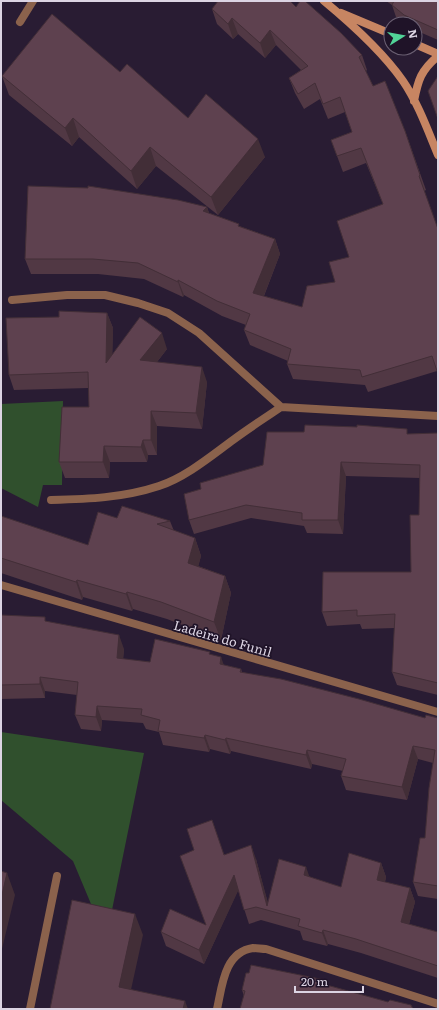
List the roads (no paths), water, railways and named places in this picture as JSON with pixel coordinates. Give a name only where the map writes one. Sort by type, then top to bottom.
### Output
[{"type":"main road","points":[[324,1],[385,57],[404,82],[438,154]]},
{"type":"main road","points":[[336,11],[383,31]]},
{"type":"main road","points":[[414,101],[417,85],[422,73],[428,64],[438,55],[423,48]]},
{"type":"street","points":[[20,22],[33,1]]},
{"type":"street","points":[[12,300],[67,295],[105,295],[138,303],[168,313],[199,333],[281,407]]},
{"type":"street","points":[[50,500],[92,499],[125,495],[160,486],[207,460],[234,439],[281,407],[438,416]]},
{"type":"street","name":"Ladeira do Funil","points":[[1,585],[438,712]]},
{"type":"street","points":[[30,1009],[57,876]]},
{"type":"street","points":[[218,1009],[225,973],[232,960],[242,952],[253,948],[266,949],[438,1004]]}]
